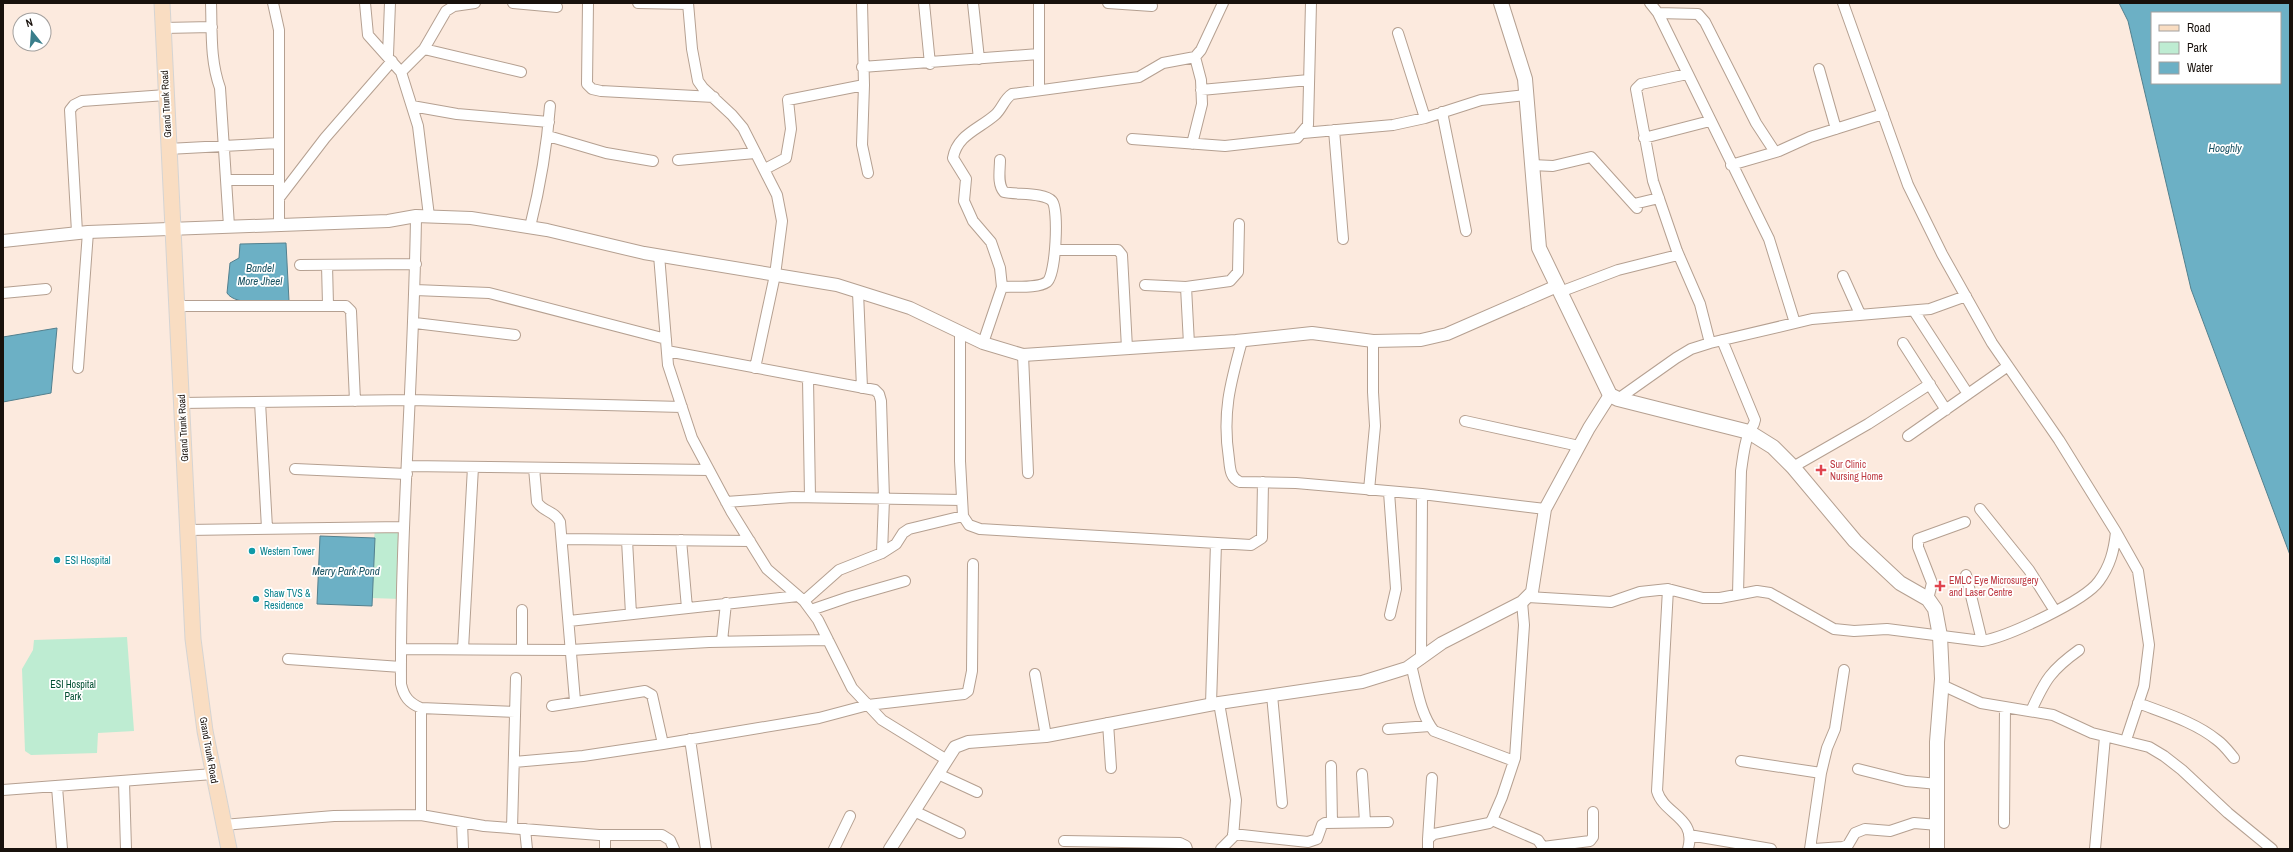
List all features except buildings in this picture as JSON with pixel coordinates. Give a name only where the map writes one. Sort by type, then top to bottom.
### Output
[{"type":"main road","name":"Grand Trunk Road","points":[[162,3],[162,28],[193,639],[205,731],[229,849]]},
{"type":"main road","points":[[1502,3],[1525,79],[1539,248],[1614,397],[1749,432],[1774,448],[1793,467],[1855,541],[1900,583],[1928,599],[1935,609],[1940,636],[1942,685],[1937,742],[1938,825],[1936,849]]},
{"type":"street","points":[[211,3],[213,68],[220,88],[225,146],[229,226]]},
{"type":"street","points":[[273,3],[279,30],[280,143],[278,224]]},
{"type":"street","points":[[365,3],[368,35],[390,58],[400,72],[412,106],[418,126],[429,216]]},
{"type":"street","points":[[279,198],[325,138],[390,58],[390,3]]},
{"type":"street","points":[[400,72],[424,49],[446,11],[454,6],[475,3]]},
{"type":"street","points":[[514,3],[557,7]]},
{"type":"street","points":[[588,3],[587,84],[592,89],[601,91],[714,97]]},
{"type":"street","points":[[638,3],[688,4],[695,70],[703,88],[732,114],[743,128],[755,153],[765,168],[777,195],[782,221],[775,275],[754,368]]},
{"type":"street","points":[[862,3],[862,67],[864,85],[862,145],[868,173]]},
{"type":"street","points":[[924,3],[930,64]]},
{"type":"street","points":[[973,3],[979,59]]},
{"type":"street","points":[[1039,90],[1040,3]]},
{"type":"street","points":[[1108,3],[1152,6]]},
{"type":"street","points":[[983,343],[1002,287],[1000,268],[996,252],[991,242],[973,222],[964,201],[966,180],[953,158],[955,148],[965,135],[996,114],[1006,98],[1012,94],[1139,77],[1163,63],[1195,56],[1201,50],[1223,3]]},
{"type":"street","points":[[1132,139],[1225,146],[1284,141],[1297,138],[1303,133],[1308,125],[1311,3]]},
{"type":"street","points":[[1650,3],[1658,13],[1731,165],[1769,239],[1795,323]]},
{"type":"street","points":[[1843,3],[1908,185],[1992,343],[2059,440],[2116,532],[2138,571],[2149,645],[2147,673],[2126,740]]},
{"type":"street","points":[[1658,13],[1698,14],[1705,22],[1756,123],[1775,152]]},
{"type":"street","points":[[162,28],[212,27]]},
{"type":"street","points":[[1398,34],[1424,118]]},
{"type":"street","points":[[424,49],[521,72]]},
{"type":"street","points":[[862,67],[930,64],[1039,54]]},
{"type":"street","points":[[1192,144],[1202,104],[1195,56]]},
{"type":"street","points":[[1819,69],[1836,129]]},
{"type":"street","points":[[1687,74],[1641,84],[1636,89],[1644,138],[1658,198],[1678,255],[1700,304],[1710,343]]},
{"type":"street","points":[[1201,90],[1309,80]]},
{"type":"street","points":[[765,168],[786,158],[791,130],[788,100],[864,85]]},
{"type":"street","points":[[78,368],[82,232],[70,110],[74,104],[82,102],[166,95]]},
{"type":"street","points":[[1303,133],[1393,125],[1424,118],[1481,100],[1526,95]]},
{"type":"street","points":[[412,106],[457,114],[548,122]]},
{"type":"street","points":[[530,227],[540,188],[548,136],[550,106]]},
{"type":"street","points":[[1442,112],[1466,231]]},
{"type":"street","points":[[1731,165],[1775,152],[1810,137],[1882,114]]},
{"type":"street","points":[[1644,138],[1710,121]]},
{"type":"street","points":[[1334,130],[1343,239]]},
{"type":"street","points":[[548,136],[606,153],[653,161]]},
{"type":"street","points":[[168,149],[280,143]]},
{"type":"street","points":[[678,160],[755,153]]},
{"type":"street","points":[[1532,165],[1552,166],[1591,157],[1636,206],[1658,198]]},
{"type":"street","points":[[1000,160],[1001,189],[1004,192],[1045,196],[1052,201],[1056,208],[1055,250],[1052,276],[1048,281],[1042,284],[1002,287]]},
{"type":"street","points":[[226,180],[279,180]]},
{"type":"street","points":[[3,241],[82,232],[388,221],[416,216],[471,218],[530,227],[659,255],[837,285],[910,308],[983,343],[1023,354],[1242,341],[1312,333],[1373,342],[1421,340],[1447,334],[1559,289],[1618,270],[1678,255]]},
{"type":"street","points":[[416,216],[415,323],[401,586],[401,667],[403,696],[412,705],[421,708],[515,712]]},
{"type":"street","points":[[1145,285],[1186,287],[1230,281],[1238,272],[1239,224]]},
{"type":"street","points":[[1055,250],[1118,250],[1122,255],[1127,348]]},
{"type":"street","points":[[659,255],[668,365],[692,438],[726,502],[767,569],[801,598],[811,610],[852,688],[882,720],[947,760]]},
{"type":"street","points":[[300,265],[416,264]]},
{"type":"street","points":[[327,265],[328,305]]},
{"type":"street","points":[[1843,276],[1860,314]]},
{"type":"street","points":[[1186,287],[1189,344]]},
{"type":"street","points":[[3,292],[46,289]]},
{"type":"street","points":[[415,290],[488,293],[666,339]]},
{"type":"street","points":[[858,292],[862,388]]},
{"type":"street","points":[[890,849],[955,747],[968,742],[1046,736],[1108,723],[1215,704],[1362,682],[1416,662],[1442,643],[1525,599],[1532,592],[1545,509],[1579,446],[1614,397],[1691,349],[1722,340],[1818,318],[1860,314],[1914,312],[1930,309],[1966,296]]},
{"type":"street","points":[[177,306],[346,306],[351,312],[355,401]]},
{"type":"street","points":[[1914,312],[1968,394]]},
{"type":"street","points":[[415,323],[516,335]]},
{"type":"street","points":[[960,332],[962,500],[963,516],[969,525],[980,528],[1251,545],[1262,538],[1263,482]]},
{"type":"street","points":[[1722,340],[1753,410],[1755,420],[1754,428],[1749,432],[1743,451],[1741,470],[1738,594]]},
{"type":"street","points":[[1242,341],[1228,392],[1225,433],[1231,473],[1235,480],[1240,482],[1296,483],[1422,494],[1545,509]]},
{"type":"street","points":[[1368,490],[1375,426],[1373,342]]},
{"type":"street","points":[[1903,343],[1946,410]]},
{"type":"street","points":[[667,350],[808,379],[875,390],[879,394],[881,402],[884,499],[882,553]]},
{"type":"street","points":[[1023,354],[1028,472]]},
{"type":"street","points":[[1908,436],[2008,366]]},
{"type":"street","points":[[808,379],[810,497]]},
{"type":"street","points":[[1793,467],[1848,433],[1859,429],[1930,384]]},
{"type":"street","points":[[182,403],[410,400],[682,407]]},
{"type":"street","points":[[260,402],[267,528]]},
{"type":"street","points":[[1465,420],[1579,446]]},
{"type":"street","points":[[295,469],[407,470],[473,467],[709,470]]},
{"type":"street","points":[[464,649],[473,467]]},
{"type":"street","points":[[534,468],[537,502],[540,507],[557,515],[560,522],[575,701]]},
{"type":"street","points":[[1389,492],[1396,589],[1390,615]]},
{"type":"street","points":[[1422,494],[1416,662],[1424,712],[1430,726],[1434,731],[1514,761]]},
{"type":"street","points":[[726,502],[810,497],[962,500]]},
{"type":"street","points":[[1980,508],[2028,570],[2055,611]]},
{"type":"street","points":[[569,621],[726,603],[801,598],[839,570],[882,553],[896,544],[903,533],[909,529],[963,516]]},
{"type":"street","points":[[1928,599],[1932,583],[1918,546],[1918,539],[1965,522]]},
{"type":"street","points":[[187,530],[404,527]]},
{"type":"street","points":[[1525,599],[1611,602],[1640,592],[1668,589],[1703,598],[1720,598],[1757,591],[1770,593],[1834,629],[1887,629],[1982,641],[1995,639],[2055,611],[2092,589],[2098,583],[2111,560],[2116,532]]},
{"type":"street","points":[[562,539],[750,541]]},
{"type":"street","points":[[627,540],[631,614]]},
{"type":"street","points":[[681,540],[687,608]]},
{"type":"street","points":[[1216,543],[1215,704],[1236,800],[1233,837],[1223,849]]},
{"type":"street","points":[[514,762],[583,756],[663,744],[819,718],[868,705],[955,696],[968,691],[972,671],[973,564]]},
{"type":"street","points":[[1966,575],[1982,641]]},
{"type":"street","points":[[811,610],[849,596],[905,581]]},
{"type":"street","points":[[1668,589],[1657,791],[1665,806],[1683,820],[1689,835],[1688,849]]},
{"type":"street","points":[[1428,844],[1434,834],[1484,824],[1492,820],[1514,761],[1525,599]]},
{"type":"street","points":[[722,641],[726,603]]},
{"type":"street","points":[[522,610],[522,649]]},
{"type":"street","points":[[401,649],[571,650],[722,641],[828,640]]},
{"type":"street","points":[[2031,712],[2044,682],[2053,670],[2079,650]]},
{"type":"street","points":[[288,659],[401,667]]},
{"type":"street","points":[[1810,849],[1821,773],[1827,748],[1835,729],[1844,670]]},
{"type":"street","points":[[1035,674],[1046,736]]},
{"type":"street","points":[[512,828],[516,678]]},
{"type":"street","points":[[1942,685],[1981,703],[2053,715],[2105,737],[2126,740],[2149,747],[2164,756],[2228,814],[2272,849]]},
{"type":"street","points":[[552,706],[575,701],[645,691],[652,695],[663,744]]},
{"type":"street","points":[[1272,695],[1282,803]]},
{"type":"street","points":[[2138,703],[2201,730],[2217,740],[2234,758]]},
{"type":"street","points":[[2004,823],[2005,707]]},
{"type":"street","points":[[421,708],[421,815]]},
{"type":"street","points":[[1108,723],[1111,768]]},
{"type":"street","points":[[1388,729],[1430,726]]},
{"type":"street","points":[[2095,849],[2105,737]]},
{"type":"street","points":[[690,739],[706,849]]},
{"type":"street","points":[[1741,761],[1821,773]]},
{"type":"street","points":[[1331,766],[1332,823]]},
{"type":"street","points":[[1858,769],[1906,781],[1938,784]]},
{"type":"street","points":[[3,790],[124,782],[213,774]]},
{"type":"street","points":[[938,774],[977,792]]},
{"type":"street","points":[[1362,774],[1365,822]]},
{"type":"street","points":[[1428,844],[1432,778]]},
{"type":"street","points":[[124,782],[126,849]]},
{"type":"street","points":[[57,787],[62,849]]},
{"type":"street","points":[[914,811],[960,833]]},
{"type":"street","points":[[1492,820],[1538,840],[1543,848],[1590,841],[1593,837],[1593,812]]},
{"type":"street","points":[[223,825],[334,816],[421,815],[512,828],[604,835],[662,835],[670,840],[674,849]]},
{"type":"street","points":[[834,849],[850,816]]},
{"type":"street","points":[[462,822],[463,849]]},
{"type":"street","points":[[1233,834],[1308,842],[1317,839],[1322,825],[1332,823],[1388,822]]},
{"type":"street","points":[[1814,849],[1843,847],[1848,845],[1854,833],[1865,829],[1890,831],[1914,823],[1938,825]]},
{"type":"street","points":[[525,829],[527,849]]},
{"type":"street","points":[[604,835],[605,849]]},
{"type":"street","points":[[1689,835],[1771,849]]},
{"type":"street","points":[[1071,843],[1180,843],[1186,846],[1187,849]]},
{"type":"green space","points":[[375,524],[404,526],[401,599],[371,598]]},
{"type":"green space","name":"ESI Hospital Park","points":[[127,637],[134,731],[98,733],[97,753],[31,755],[25,751],[22,669],[33,650],[34,640]]},
{"type":"water","name":"Hooghly","points":[[2119,3],[2290,3],[2290,555],[2191,289],[2128,21]]},
{"type":"water","name":"Bandel More Jheel","points":[[286,243],[289,301],[247,302],[238,300],[227,293],[230,263],[239,258],[240,244]]},
{"type":"water","points":[[57,328],[51,393],[3,402],[3,337]]},
{"type":"water","name":"Merry Park Pond","points":[[320,536],[375,538],[372,606],[317,604]]},
{"type":"place","name":"Sur Clinic Nursing Home","points":[[1821,470]]},
{"type":"place","name":"Western Tower","points":[[252,551]]},
{"type":"place","name":"ESI Hospital","points":[[57,560]]},
{"type":"place","name":"EMLC Eye Microsurgery and Laser Centre","points":[[1940,586]]},
{"type":"place","name":"Shaw TVS & Residence","points":[[256,599]]}]
